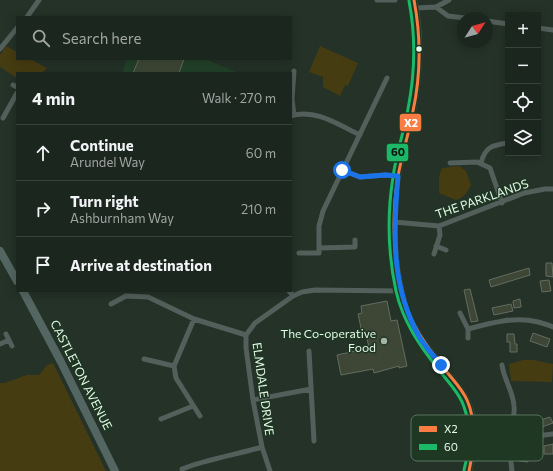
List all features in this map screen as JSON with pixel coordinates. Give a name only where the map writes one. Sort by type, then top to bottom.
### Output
[{"type":"main road","points":[[0,251],[16,279]]},
{"type":"main road","name":"CASTLETON AVENUE","points":[[24,292],[70,379],[115,471]]},
{"type":"street","points":[[28,16],[39,0]]},
{"type":"street","points":[[377,0],[395,0]]},
{"type":"street","points":[[414,0],[416,8],[419,73],[413,109],[398,176],[394,222],[395,251],[401,291],[408,313],[421,339],[458,386],[466,399],[471,415]]},
{"type":"street","points":[[416,8],[436,7],[449,0]]},
{"type":"street","points":[[436,7],[448,16],[457,17]]},
{"type":"street","points":[[493,22],[505,24]]},
{"type":"street","points":[[541,28],[553,30]]},
{"type":"street","points":[[0,48],[16,29]]},
{"type":"street","points":[[294,71],[292,99],[293,116],[306,114],[317,115],[360,135]]},
{"type":"street","points":[[300,253],[319,253],[319,226],[322,211],[387,78]]},
{"type":"street","points":[[0,110],[4,115],[16,95]]},
{"type":"street","points":[[481,164],[483,156],[488,149],[495,145],[505,143]]},
{"type":"street","points":[[450,163],[477,162],[490,168],[502,203]]},
{"type":"street","points":[[342,170],[360,177],[385,175],[398,176]]},
{"type":"street","name":"THE PARKLANDS","points":[[394,222],[439,226],[502,203],[524,193],[553,189]]},
{"type":"street","points":[[434,254],[440,235],[439,226]]},
{"type":"street","points":[[319,248],[355,247],[355,240]]},
{"type":"street","points":[[436,246],[446,250]]},
{"type":"street","name":"ELMDALE DRIVE","points":[[270,471],[262,447],[253,400],[246,348],[246,334],[254,323],[293,296],[302,292],[315,290],[401,291]]},
{"type":"street","points":[[290,292],[293,296]]},
{"type":"street","points":[[111,304],[126,296],[148,297],[194,319],[246,334]]},
{"type":"street","points":[[460,312],[468,329],[468,338]]},
{"type":"street","points":[[194,319],[174,366],[176,378],[200,416]]},
{"type":"street","points":[[468,329],[498,322],[519,320],[538,322],[553,327]]},
{"type":"street","points":[[6,334],[12,346]]},
{"type":"street","points":[[0,344],[9,340]]},
{"type":"street","points":[[309,351],[314,441]]},
{"type":"street","points":[[144,359],[174,366]]},
{"type":"street","points":[[502,365],[503,376],[508,384],[514,407],[513,415]]},
{"type":"street","points":[[253,400],[311,389]]},
{"type":"street","points":[[161,419],[193,406]]},
{"type":"street","points":[[543,435],[553,434]]},
{"type":"street","points":[[182,469],[192,468],[212,459],[262,447]]},
{"type":"street","points":[[469,471],[472,461]]},
{"type":"street","points":[[511,461],[512,471]]},
{"type":"shaded area","points":[[6,46],[16,51],[16,60],[32,60],[47,68],[43,72],[16,72],[16,77],[0,67],[0,55]]},
{"type":"shaded area","points":[[320,46],[358,63],[348,86],[345,85],[340,96],[323,87],[323,77],[309,72]]},
{"type":"shaded area","points":[[127,60],[207,60],[236,72],[122,72]]},
{"type":"shaded area","points":[[459,166],[466,171],[471,185],[463,196],[456,200],[439,193],[439,180],[442,168]]},
{"type":"shaded area","points":[[523,360],[534,360],[553,364],[552,382],[511,381],[509,364]]},
{"type":"shaded area","points":[[53,363],[106,471],[0,471],[0,383],[27,375],[39,375],[47,365]]},
{"type":"building","points":[[139,60],[184,60],[179,72],[133,72]]},
{"type":"building","points":[[546,263],[552,263],[553,277],[546,276]]},
{"type":"building","points":[[529,268],[530,275],[491,287],[489,280]]},
{"type":"building","points":[[549,280],[551,291],[542,292],[540,281]]},
{"type":"building","points":[[470,289],[478,321],[471,322],[464,290]]},
{"type":"building","points":[[520,299],[521,307],[514,308],[513,301]]},
{"type":"building","name":"The Co-operative Food","points":[[387,301],[391,321],[397,320],[407,366],[399,368],[399,366],[374,373],[373,369],[341,375],[337,355],[369,348],[366,333],[362,333],[358,314],[362,313],[361,306]]},
{"type":"building","points":[[511,304],[513,311],[494,315],[492,308]]},
{"type":"building","points":[[533,333],[550,339],[547,347],[530,341]]},
{"type":"building","points":[[507,334],[514,334],[515,344],[517,344],[517,352],[510,352],[510,342],[507,342]]},
{"type":"building","points":[[550,417],[553,423],[543,427],[543,419]]},
{"type":"building","points":[[553,444],[553,454],[544,454],[544,446]]},
{"type":"transit line","name":"X2","points":[[414,0],[418,28],[419,69],[416,97],[396,190],[394,219],[396,262],[404,301],[413,323],[432,352],[463,392],[472,415]]},
{"type":"transit line","name":"60","points":[[409,1],[413,28],[414,55],[408,109],[394,168],[391,191],[389,220],[391,263],[396,291],[403,313],[419,343],[461,399],[466,415]]},
{"type":"transit line","name":"60","points":[[464,470],[466,461]]},
{"type":"transit line","name":"X2","points":[[469,471],[471,461]]},
{"type":"place","name":"The Co-operative Food","points":[[384,341]]},
{"type":"route","points":[[342,170],[360,177],[385,175],[398,176],[394,222],[395,251],[401,291],[408,313],[421,339],[441,365]]}]
